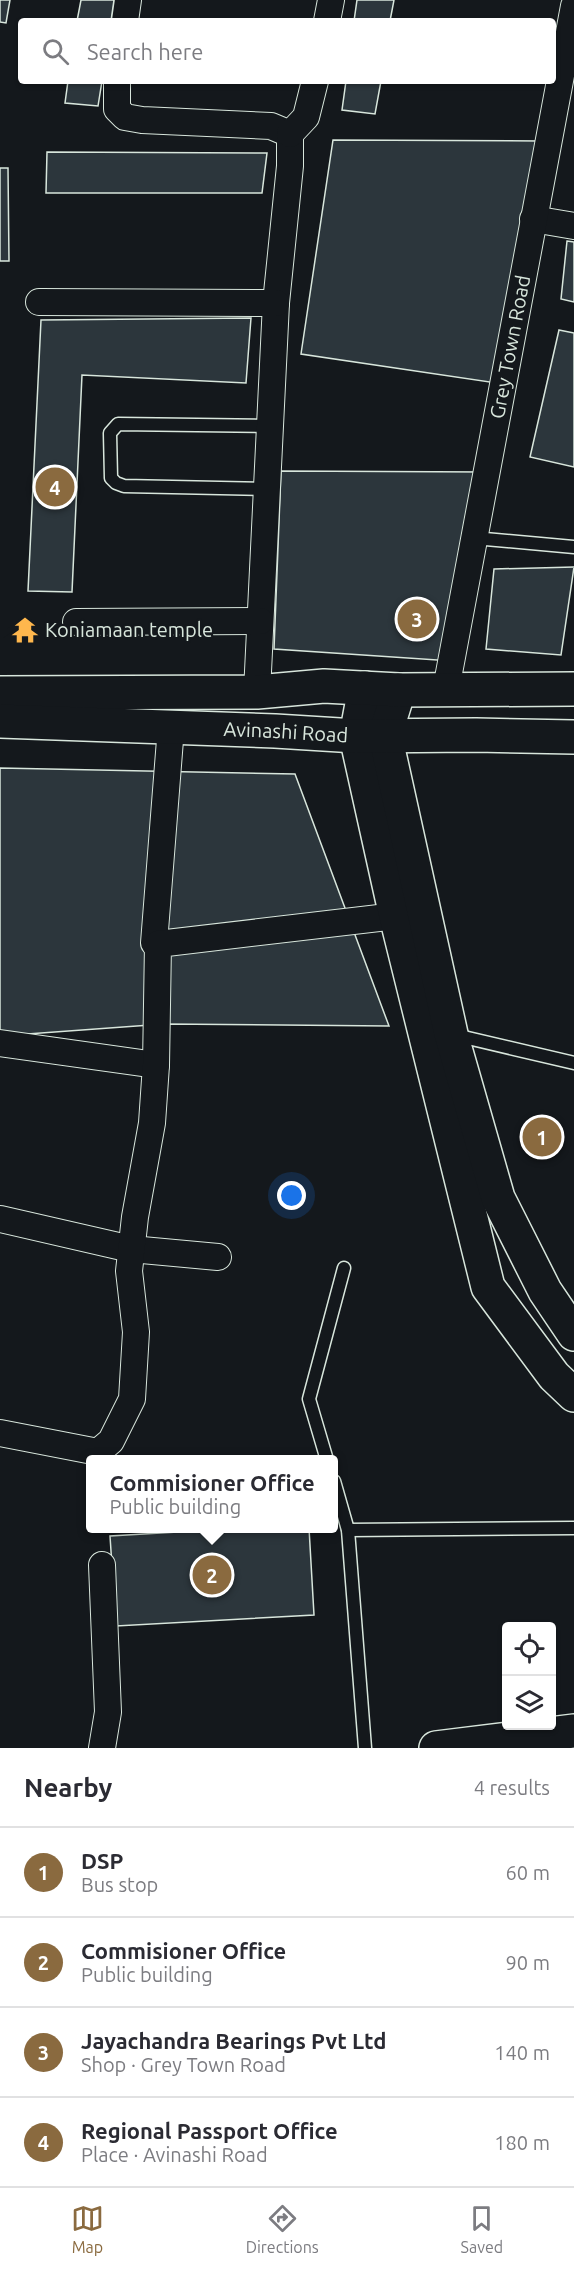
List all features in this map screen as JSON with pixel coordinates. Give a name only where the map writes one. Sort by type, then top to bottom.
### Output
[{"type":"main road","name":"Avinashi Road","points":[[0,693],[257,692],[324,686],[399,690],[574,689]]},
{"type":"main road","points":[[365,688],[396,916],[488,1287],[554,1376],[574,1395]]},
{"type":"main road","points":[[399,690],[371,735],[451,1034],[498,1198],[545,1291],[574,1334]]},
{"type":"main road","name":"Avinashi Road","points":[[0,721],[371,735],[574,737]]},
{"type":"main road","points":[[436,1748],[574,1731]]},
{"type":"street","points":[[125,18],[128,0]]},
{"type":"street","points":[[328,18],[331,0]]},
{"type":"street","name":"Grey Town Road","points":[[446,689],[533,219],[566,93],[574,6]]},
{"type":"street","points":[[117,84],[117,109],[125,117],[142,120],[271,126],[290,134]]},
{"type":"street","points":[[257,692],[276,303],[290,166],[290,134],[306,117],[314,84]]},
{"type":"street","points":[[533,219],[574,226]]},
{"type":"street","points":[[39,302],[276,303]]},
{"type":"street","points":[[76,622],[261,621]]},
{"type":"street","points":[[154,943],[171,727]]},
{"type":"street","points":[[0,1433],[98,1452],[111,1441],[132,1399],[136,1332],[129,1271],[135,1217],[152,1123],[156,1065],[158,944],[396,916]]},
{"type":"street","points":[[0,1043],[156,1065]]},
{"type":"street","points":[[0,1220],[131,1249],[218,1257]]},
{"type":"street","points":[[102,1565],[108,1712],[102,1748]]},
{"type":"lane","points":[[267,489],[124,486],[111,478],[110,433],[118,424],[270,426]]},
{"type":"lane","points":[[474,538],[574,547]]},
{"type":"lane","points":[[451,1034],[574,1063]]},
{"type":"lane","points":[[326,1455],[309,1399],[344,1268]]},
{"type":"lane","points":[[338,1497],[348,1530],[365,1748]]},
{"type":"lane","points":[[348,1530],[574,1528]]},
{"type":"building","points":[[0,0],[10,0],[6,23],[0,22]]},
{"type":"building","points":[[81,0],[114,0],[111,18],[78,18]]},
{"type":"building","points":[[357,0],[394,0],[391,18],[354,18]]},
{"type":"building","points":[[68,84],[102,84],[98,106],[65,103]]},
{"type":"building","points":[[346,84],[380,84],[375,114],[342,110]]},
{"type":"building","points":[[333,140],[541,141],[503,384],[301,354]]},
{"type":"building","points":[[47,152],[267,153],[262,193],[46,193]]},
{"type":"building","points":[[0,168],[8,168],[9,261],[0,261]]},
{"type":"building","points":[[567,241],[574,242],[574,302],[561,299]]},
{"type":"building","points":[[251,318],[246,383],[82,375],[72,592],[28,591],[41,320]]},
{"type":"building","points":[[559,330],[574,333],[574,467],[530,457]]},
{"type":"building","points":[[281,471],[486,472],[452,661],[274,649]]},
{"type":"building","points":[[574,567],[561,655],[486,649],[494,569]]},
{"type":"building","points":[[0,768],[295,774],[389,1026],[164,1024],[0,1036]]},
{"type":"building","points":[[161,1533],[309,1533],[314,1615],[116,1626],[110,1536]]},
{"type":"place","name":"Regional Passport Office","points":[[55,487]]},
{"type":"place","name":"Jayachandra Bearings Pvt Ltd","points":[[417,619]]},
{"type":"place","name":"Koniamaan temple","points":[[25,630]]},
{"type":"place","name":"DSP","points":[[542,1137]]},
{"type":"place","name":"Commisioner Office","points":[[212,1575]]}]
